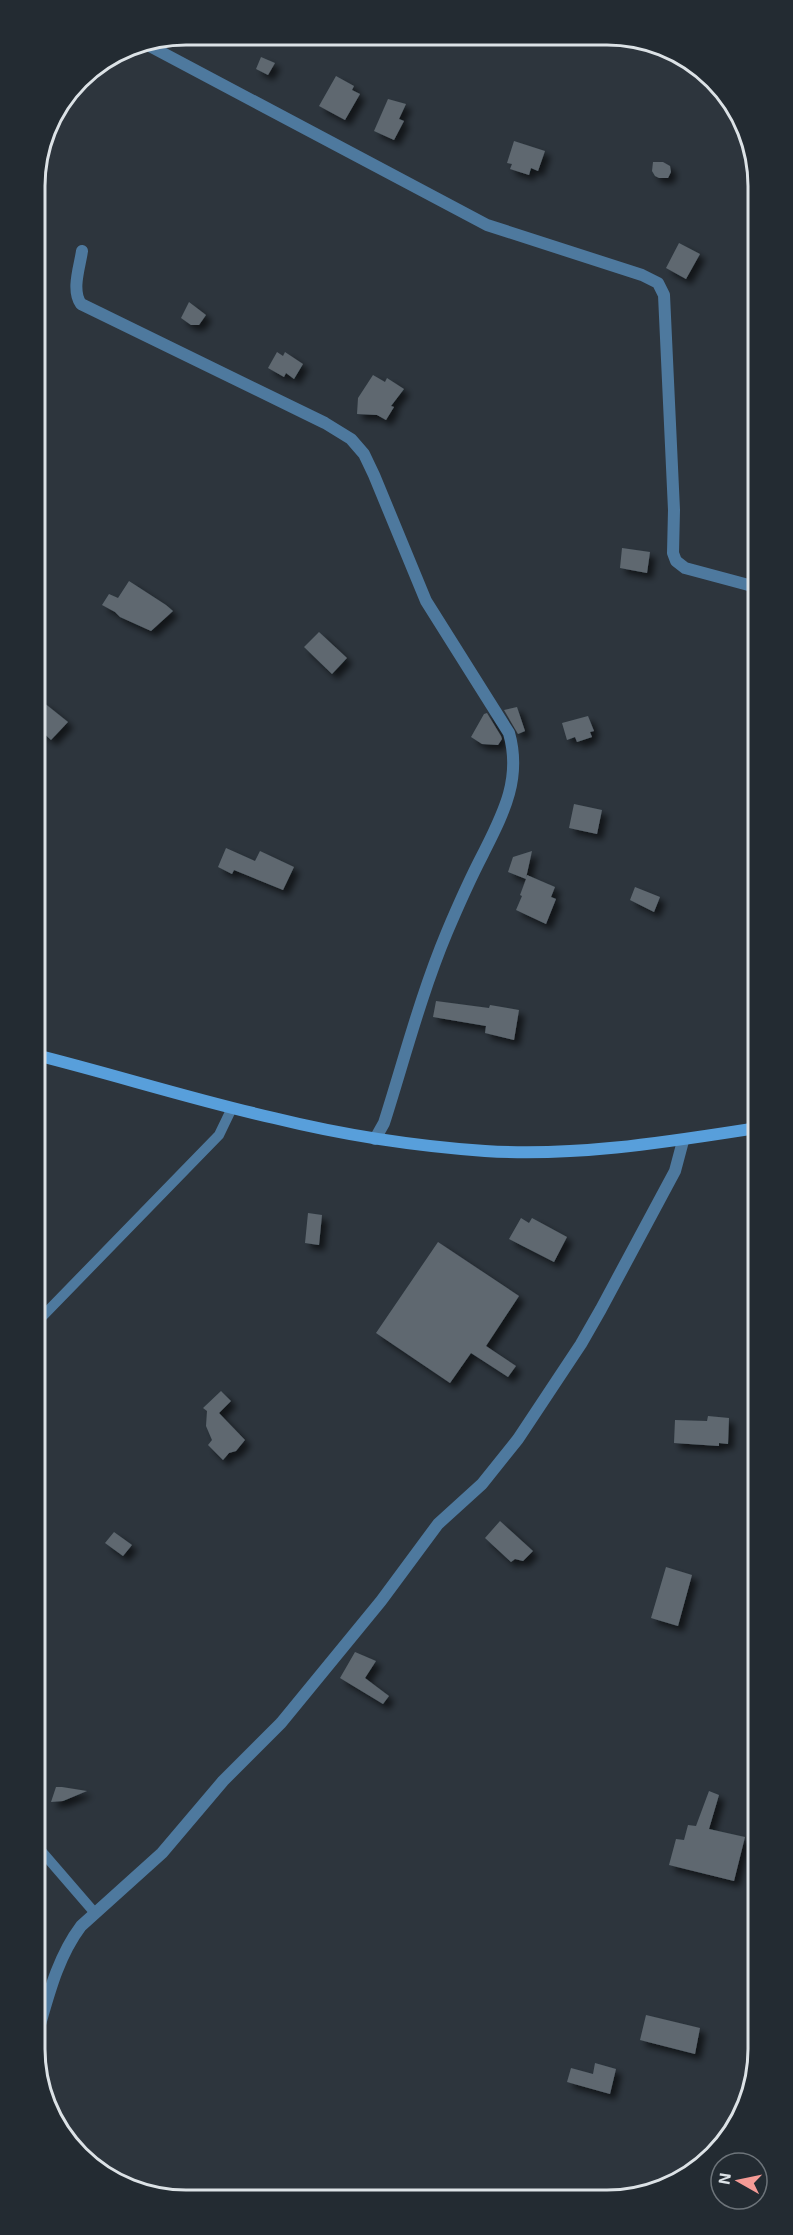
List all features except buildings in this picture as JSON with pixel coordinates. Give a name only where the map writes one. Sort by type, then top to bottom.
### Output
[{"type":"main road","points":[[45,1057],[232,1108],[375,1139],[486,1151],[575,1151],[683,1141],[748,1130]]},
{"type":"street","points":[[155,49],[486,225],[642,275],[658,283],[664,296],[674,510],[673,553],[676,561],[685,567],[748,585]]},
{"type":"street","points":[[82,251],[76,289],[77,299],[81,304],[325,423],[351,439],[364,454],[374,475],[426,601],[509,733],[514,751],[514,765],[509,797],[500,823],[446,933],[384,1123],[375,1139]]},
{"type":"street","points":[[45,2006],[53,1978],[72,1938],[94,1912],[162,1853],[223,1781],[280,1723],[381,1601],[438,1524],[482,1484],[518,1439],[601,1309],[675,1172],[683,1141]]},
{"type":"lane","points":[[45,1314],[219,1135],[232,1108]]},
{"type":"lane","points":[[45,1855],[94,1912]]}]
